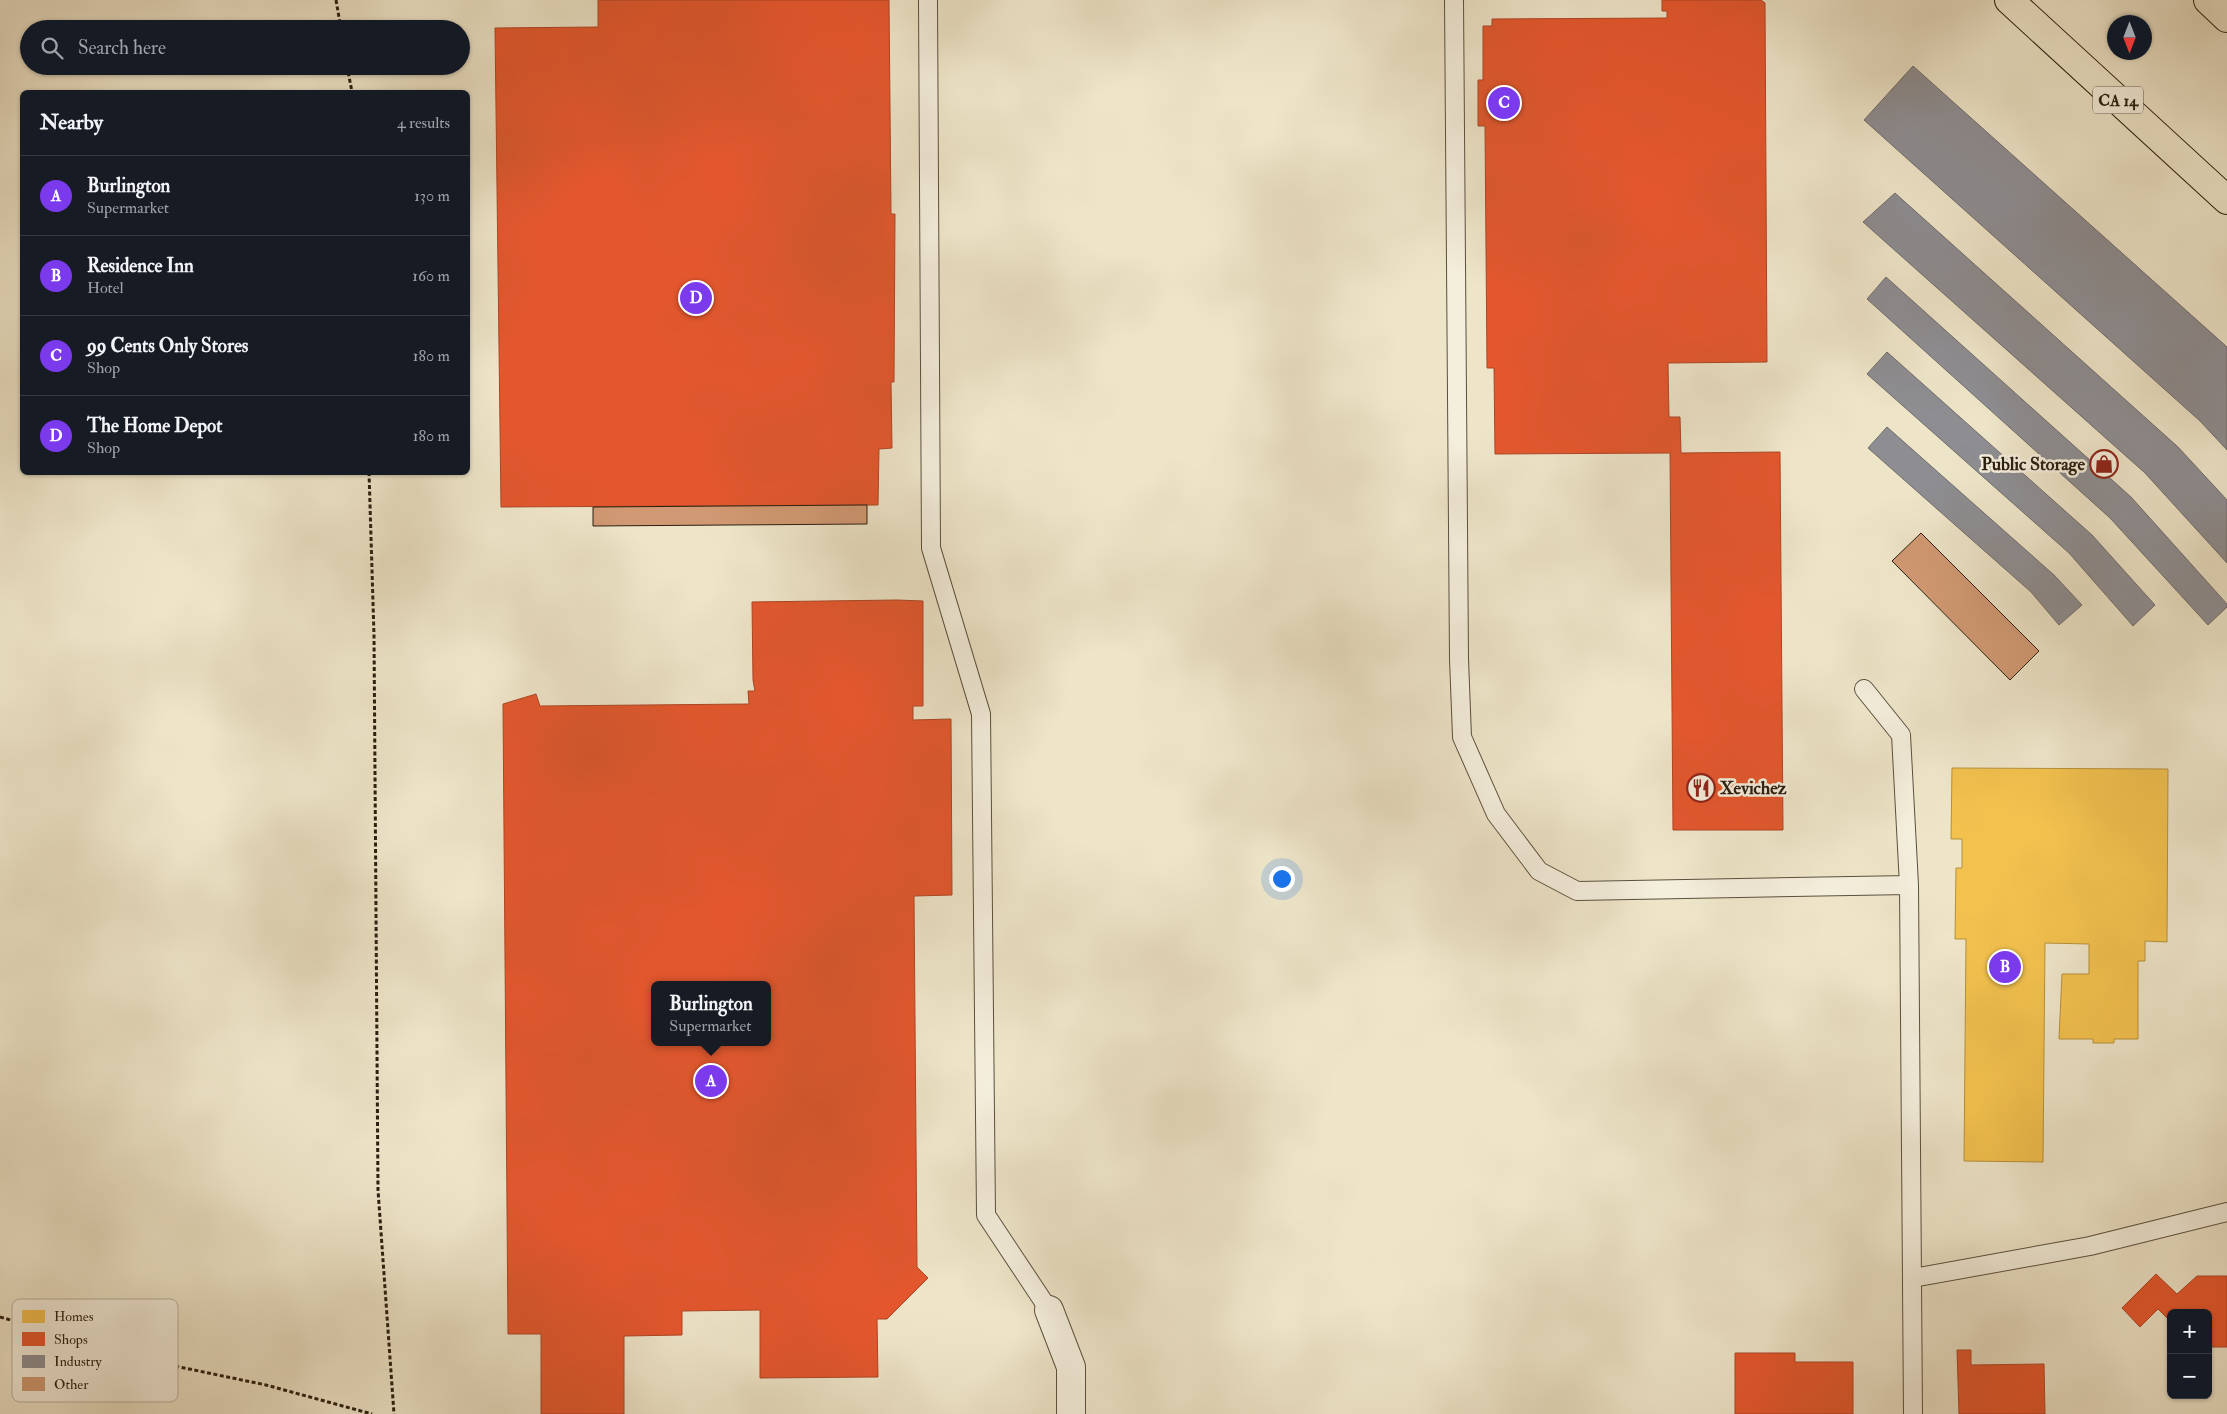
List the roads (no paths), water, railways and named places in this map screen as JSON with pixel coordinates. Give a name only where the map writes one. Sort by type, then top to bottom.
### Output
[{"type":"highway","name":"CA 14","points":[[2009,0],[2227,200]]},
{"type":"highway","points":[[2208,0],[2227,18]]},
{"type":"street","points":[[1049,1310],[1071,1367],[1071,1414]]},
{"type":"lane","points":[[928,0],[931,548],[980,714],[986,1215],[1049,1310]]},
{"type":"lane","points":[[1454,0],[1459,649],[1462,737],[1496,814],[1539,871],[1577,891],[1909,885]]},
{"type":"lane","points":[[1864,689],[1901,735],[1909,885],[1914,1414]]},
{"type":"lane","points":[[1914,1278],[2090,1246],[2227,1212]]},
{"type":"place","name":"99 Cents Only Stores","points":[[1504,103]]},
{"type":"place","name":"The Home Depot","points":[[696,298]]},
{"type":"place","name":"Public Storage","points":[[2104,464]]},
{"type":"place","name":"Xevichez","points":[[1701,788]]},
{"type":"place","name":"Residence Inn","points":[[2005,967]]},
{"type":"place","name":"Burlington","points":[[711,1081]]}]
